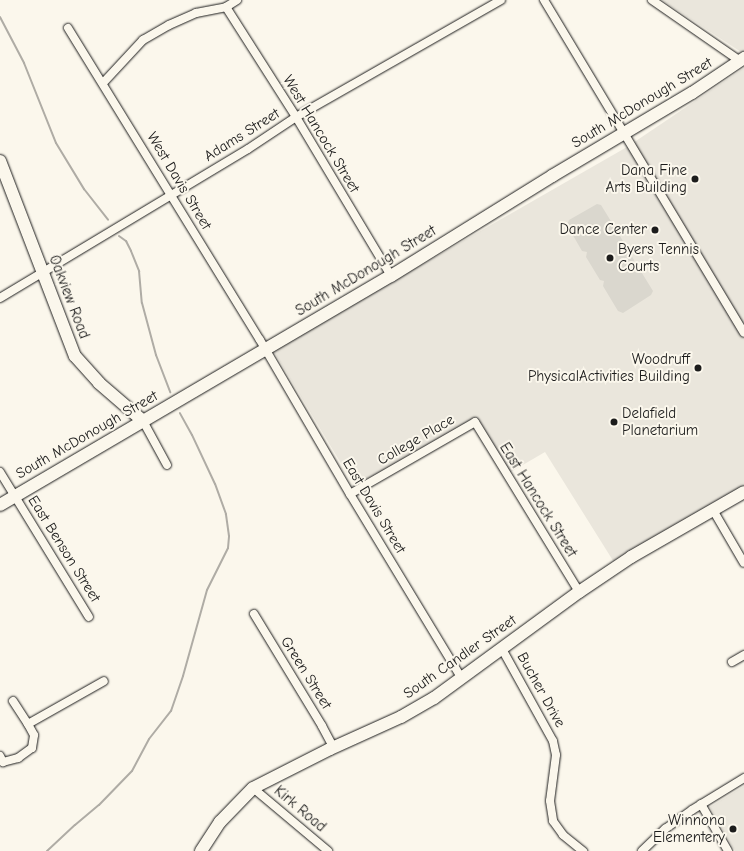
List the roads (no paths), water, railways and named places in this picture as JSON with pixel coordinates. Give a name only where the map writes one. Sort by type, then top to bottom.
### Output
[{"type":"street","points":[[103,83],[143,40],[169,25],[196,13],[226,7],[237,0]]},
{"type":"street","name":"Adams Street","points":[[0,298],[248,149],[296,117],[501,0]]},
{"type":"street","points":[[544,0],[744,333]]},
{"type":"street","points":[[652,0],[742,60]]},
{"type":"street","name":"West Hancock Street","points":[[226,7],[296,117],[391,276]]},
{"type":"street","name":"West Davis Street","points":[[68,28],[265,348]]},
{"type":"street","name":"South McDonough Street","points":[[0,505],[265,348],[391,276],[624,133],[692,94],[742,60]]},
{"type":"street","name":"Oakview Road","points":[[0,161],[75,356],[99,383],[143,421]]},
{"type":"street","name":"East Davis Street","points":[[265,348],[350,494],[461,677]]},
{"type":"street","points":[[143,421],[167,465]]},
{"type":"street","name":"College Place","points":[[350,494],[475,422]]},
{"type":"street","name":"East Hancock Street","points":[[475,422],[579,592]]},
{"type":"street","name":"East Benson Street","points":[[0,472],[89,617]]},
{"type":"street","name":"South Candler Street","points":[[201,851],[220,822],[253,788],[333,747],[401,717],[434,698],[579,592],[631,557],[744,492]]},
{"type":"street","points":[[713,510],[744,563]]},
{"type":"street","name":"Green Street","points":[[254,614],[322,726],[333,747]]},
{"type":"street","name":"Bucher Drive","points":[[502,649],[553,741],[556,756],[550,801],[553,821],[563,835],[583,851]]},
{"type":"street","points":[[732,662],[744,655]]},
{"type":"street","points":[[28,724],[104,681]]},
{"type":"street","points":[[2,759],[18,758],[32,748],[34,735],[13,701]]},
{"type":"street","points":[[642,851],[665,829],[701,804],[744,778]]},
{"type":"street","name":"Kirk Road","points":[[253,788],[328,851]]},
{"type":"street","points":[[701,804],[728,851]]},
{"type":"waterway","points":[[0,17],[24,63],[56,143],[84,189],[108,220]]},
{"type":"waterway","points":[[119,236],[126,241],[139,271],[142,303],[156,355],[170,392]]},
{"type":"waterway","points":[[47,851],[99,805],[132,771],[149,739],[171,711],[183,676],[207,590],[228,548],[229,536],[226,514],[215,484],[180,413]]},
{"type":"place","name":"Dana Fine Arts Building","points":[[695,179]]},
{"type":"place","name":"Dance Center","points":[[655,230]]},
{"type":"place","name":"Byers Tennis Courts","points":[[610,258]]},
{"type":"place","name":"Woodruff PhysicalActivities Building","points":[[698,368]]},
{"type":"place","name":"Delafield Planetarium","points":[[614,422]]},
{"type":"place","name":"Winnona Elementery","points":[[733,829]]}]
